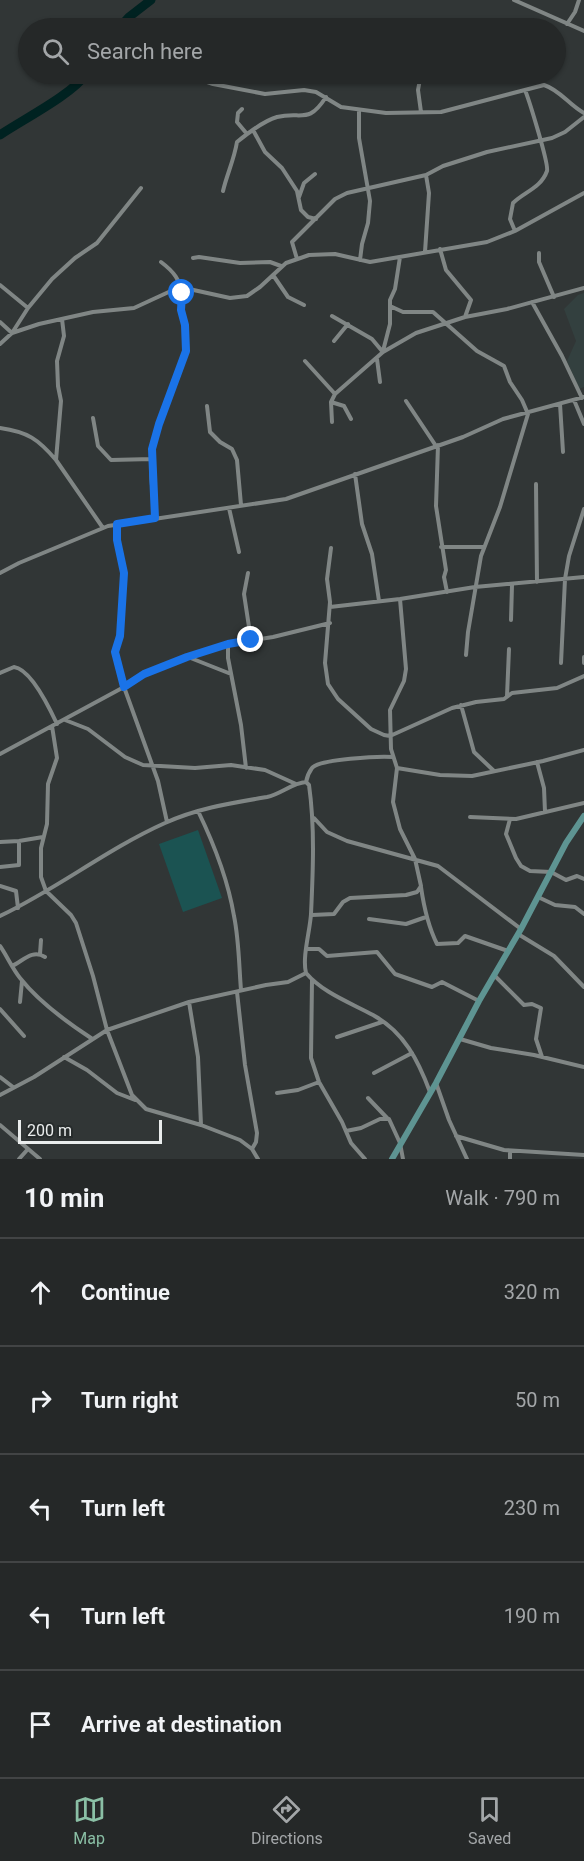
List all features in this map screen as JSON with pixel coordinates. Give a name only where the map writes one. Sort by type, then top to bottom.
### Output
[{"type":"street","points":[[514,0],[554,18]]},
{"type":"street","points":[[579,0],[567,24],[584,31]]},
{"type":"street","points":[[216,84],[260,93],[308,90],[326,97],[336,105],[386,113],[441,112],[539,85],[549,86],[584,115],[566,132],[552,138],[477,155],[443,166],[426,175],[369,187],[339,197],[292,242],[297,259]]},
{"type":"street","points":[[419,84],[421,112]]},
{"type":"street","points":[[515,231],[510,219],[513,203],[536,188],[547,170],[538,129],[525,90]]},
{"type":"street","points":[[223,191],[229,168],[234,162],[237,142],[276,117],[309,115],[326,97]]},
{"type":"street","points":[[242,109],[238,113],[237,122],[247,134]]},
{"type":"street","points":[[359,110],[359,138],[369,187],[369,214],[360,260]]},
{"type":"street","points":[[253,130],[265,152],[282,168],[299,198],[301,210],[304,214],[316,219]]},
{"type":"street","points":[[299,198],[302,186],[315,174]]},
{"type":"street","points":[[425,252],[429,186],[426,175]]},
{"type":"street","points":[[0,344],[12,333],[28,308],[52,279],[75,258],[97,243],[141,188]]},
{"type":"street","points":[[12,333],[39,324],[93,312],[134,308],[181,289],[235,298],[252,293],[281,266],[309,255],[325,253],[344,255],[370,262],[487,242],[515,231],[584,193]]},
{"type":"street","points":[[440,249],[447,270],[471,300],[465,317]]},
{"type":"street","points":[[539,253],[539,262],[554,297]]},
{"type":"street","points":[[193,258],[199,256],[247,263],[270,262],[281,266]]},
{"type":"street","points":[[383,352],[390,324],[390,300],[400,257]]},
{"type":"street","points":[[155,518],[152,459],[155,435],[186,351],[181,289],[174,273],[161,262]]},
{"type":"street","points":[[273,275],[288,297],[304,305]]},
{"type":"street","points":[[0,285],[28,308]]},
{"type":"street","points":[[332,422],[331,402],[335,394],[383,352],[416,333],[465,317],[584,288]]},
{"type":"street","points":[[0,573],[103,528],[286,499],[463,437],[497,422],[583,397],[532,302]]},
{"type":"street","points":[[390,306],[403,312],[431,311],[447,322],[477,351],[504,366],[528,414],[498,513],[484,547],[475,587],[466,655]]},
{"type":"street","points":[[332,316],[372,339],[383,352]]},
{"type":"street","points":[[56,460],[61,401],[57,386],[57,361],[64,336],[62,319]]},
{"type":"street","points":[[0,322],[12,333]]},
{"type":"street","points":[[334,341],[348,324]]},
{"type":"street","points":[[377,358],[380,382]]},
{"type":"street","points":[[305,361],[335,394]]},
{"type":"street","points":[[574,400],[584,424]]},
{"type":"street","points":[[406,401],[437,445],[436,506],[447,592]]},
{"type":"street","points":[[331,402],[344,406],[351,418]]},
{"type":"street","points":[[560,404],[563,452]]},
{"type":"street","points":[[207,406],[210,432],[231,449],[237,460],[241,505]]},
{"type":"street","points":[[93,418],[98,446],[111,460],[152,459]]},
{"type":"street","points":[[0,428],[15,430],[36,439],[56,460],[103,528]]},
{"type":"street","points":[[355,474],[362,524],[372,554],[379,601]]},
{"type":"street","points":[[536,484],[537,582]]},
{"type":"street","points":[[229,508],[238,552]]},
{"type":"street","points":[[561,663],[565,579],[569,556],[584,509]]},
{"type":"street","points":[[117,524],[117,540],[124,573],[120,636],[115,652],[124,687],[153,767],[167,822]]},
{"type":"street","points":[[441,547],[484,547]]},
{"type":"street","points":[[331,548],[327,579],[330,623],[326,631],[325,674],[329,687],[350,711],[371,729],[390,736],[461,705],[501,700],[512,693],[557,688],[584,676]]},
{"type":"street","points":[[248,573],[244,594],[251,640]]},
{"type":"street","points":[[330,607],[475,587],[584,577]]},
{"type":"street","points":[[511,620],[512,585]]},
{"type":"street","points":[[400,599],[406,669],[404,681],[390,710],[390,736],[397,768],[393,807],[404,840],[415,859],[429,929],[438,945],[458,943],[465,936],[508,951]]},
{"type":"street","points":[[0,754],[144,674],[228,644],[273,638],[330,623]]},
{"type":"street","points":[[228,644],[228,658],[242,725],[246,768]]},
{"type":"street","points":[[507,698],[509,649]]},
{"type":"street","points":[[187,657],[232,674]]},
{"type":"street","points":[[584,657],[584,663]]},
{"type":"street","points":[[0,673],[14,667],[23,671],[40,692],[55,725],[57,758],[48,784],[47,824],[43,837],[40,872],[46,891],[71,915],[76,923],[107,1030],[135,1100]]},
{"type":"street","points":[[461,705],[474,752],[494,772]]},
{"type":"street","points":[[64,720],[88,729],[124,757],[143,765],[201,767],[224,764],[269,772],[296,784]]},
{"type":"street","points":[[397,768],[472,776],[584,750]]},
{"type":"street","points":[[306,782],[311,769],[318,764],[393,757]]},
{"type":"street","points":[[537,762],[544,788],[545,812]]},
{"type":"street","points":[[0,916],[18,908],[135,838],[167,822],[231,802],[268,797],[284,792],[296,784],[306,782]]},
{"type":"street","points":[[306,782],[309,785],[313,818],[311,915],[306,973],[349,1005],[374,1015],[402,1036],[420,1066],[431,1093]]},
{"type":"street","points":[[470,817],[510,819],[584,803]]},
{"type":"street","points":[[198,811],[228,887],[235,918],[245,1065],[257,1133],[252,1149]]},
{"type":"street","points":[[392,1159],[431,1093],[566,843],[584,816]]},
{"type":"street","points":[[313,818],[327,832],[347,841],[415,859],[445,870],[554,956],[584,987]]},
{"type":"street","points":[[510,819],[506,834],[518,863],[530,871],[551,872],[566,880],[577,876],[584,879]]},
{"type":"street","points":[[0,842],[19,842],[43,837]]},
{"type":"street","points":[[0,867],[19,865],[19,842]]},
{"type":"street","points":[[0,886],[16,891],[18,908]]},
{"type":"street","points":[[311,915],[334,914],[343,902],[350,898],[406,895],[417,892],[421,886]]},
{"type":"street","points":[[538,897],[555,904],[575,907],[584,914]]},
{"type":"street","points":[[369,919],[406,924],[426,917]]},
{"type":"street","points":[[40,954],[41,940]]},
{"type":"street","points":[[0,946],[21,980],[40,1000],[91,1038]]},
{"type":"street","points":[[308,949],[319,950],[327,956],[377,952],[395,974],[432,987],[442,982],[479,1001]]},
{"type":"street","points":[[12,966],[22,962],[26,957],[40,954],[45,957]]},
{"type":"street","points":[[0,1095],[34,1077],[91,1038],[107,1030],[189,1002],[288,982],[306,973]]},
{"type":"street","points":[[494,975],[524,1005],[532,1004],[541,1008],[536,1039],[543,1057]]},
{"type":"street","points":[[312,979],[310,1048],[319,1082],[351,1143],[365,1159]]},
{"type":"street","points":[[20,1002],[21,980]]},
{"type":"street","points":[[189,1002],[197,1048],[201,1125]]},
{"type":"street","points":[[0,1009],[24,1036]]},
{"type":"street","points":[[337,1037],[383,1022]]},
{"type":"street","points":[[459,1038],[490,1048],[584,1067]]},
{"type":"street","points":[[374,1073],[412,1053]]},
{"type":"street","points":[[64,1057],[87,1070],[117,1093],[135,1100],[146,1109],[201,1125],[240,1140],[252,1149],[258,1159]]},
{"type":"street","points":[[0,1077],[13,1087]]},
{"type":"street","points":[[277,1093],[298,1090],[319,1082]]},
{"type":"street","points":[[436,1083],[448,1120],[467,1159]]},
{"type":"street","points":[[368,1098],[389,1119],[400,1143],[403,1159]]},
{"type":"street","points":[[346,1131],[361,1128],[380,1119],[389,1119]]},
{"type":"street","points":[[0,1125],[40,1159]]},
{"type":"street","points":[[456,1136],[510,1151],[584,1155]]},
{"type":"street","points":[[18,1159],[28,1149]]},
{"type":"street","points":[[510,1151],[510,1159]]},
{"type":"shaded area","points":[[584,293],[584,387],[579,389],[567,361],[576,341],[564,309],[578,295]]},
{"type":"shaded area","points":[[198,830],[222,898],[183,912],[159,844]]},
{"type":"waterway","points":[[128,18],[151,0]]},
{"type":"waterway","points":[[0,135],[59,98],[77,84]]},
{"type":"route","points":[[182,293],[181,310],[185,325],[186,351],[152,449],[155,518],[117,524],[117,540],[124,573],[120,636],[115,649],[118,669],[124,687],[144,674],[187,657],[228,644],[251,640]]}]
